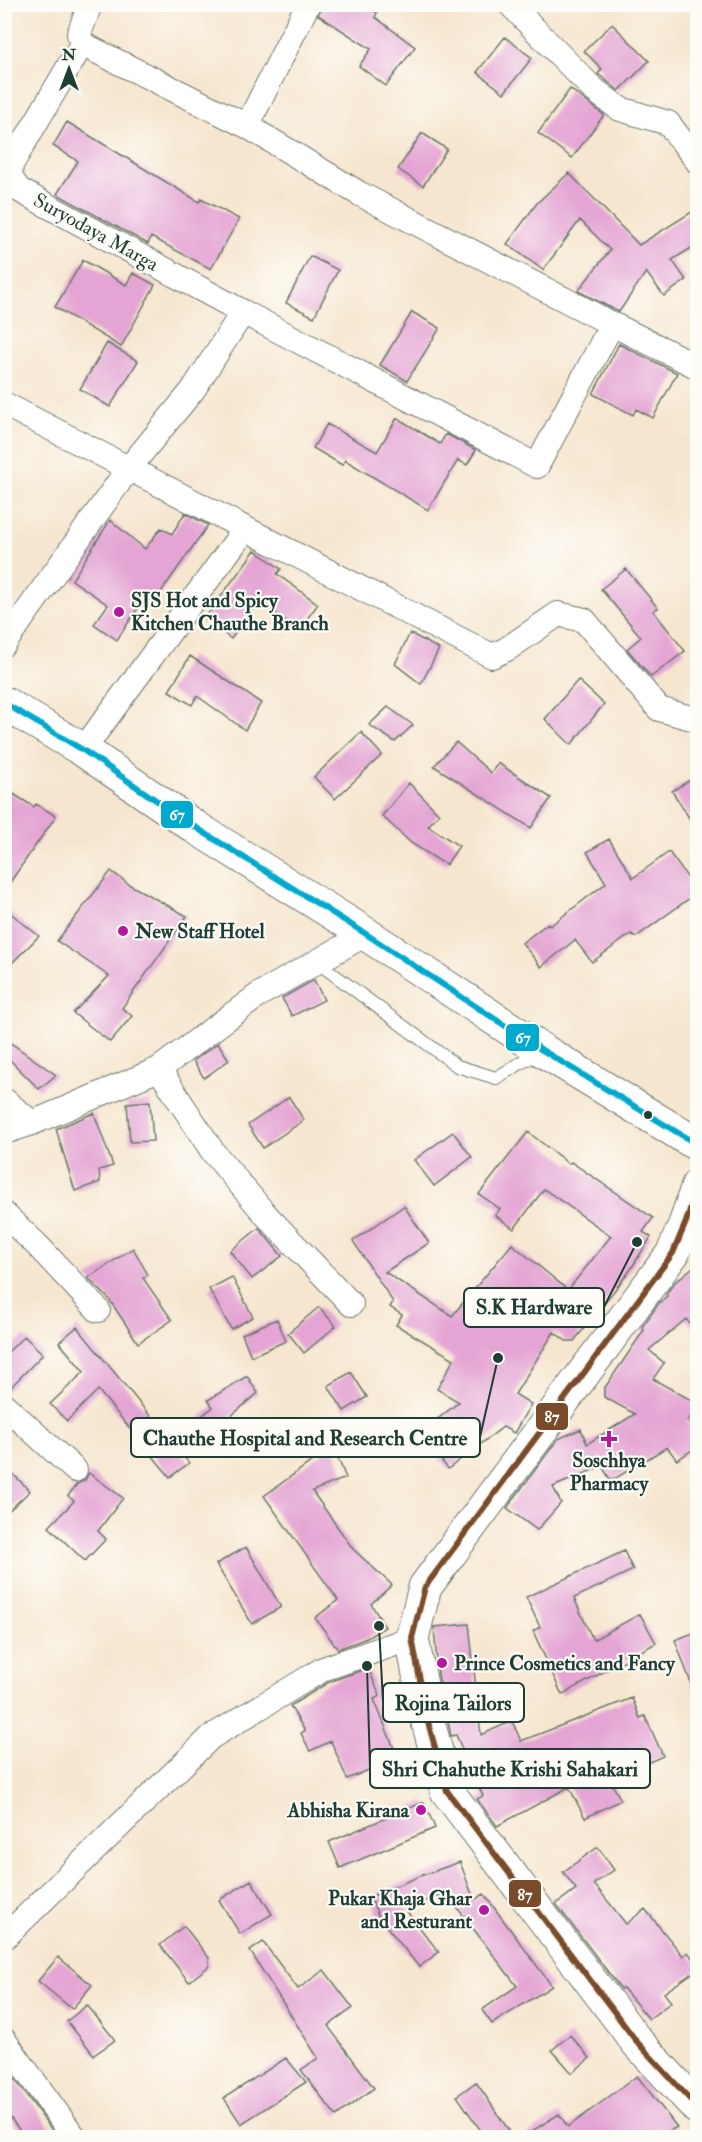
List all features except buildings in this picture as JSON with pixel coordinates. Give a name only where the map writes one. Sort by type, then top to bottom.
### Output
[{"type":"main road","points":[[4,703],[83,750],[195,827],[366,934],[542,1050],[698,1145]]},
{"type":"main road","points":[[698,1185],[673,1254],[424,1587],[412,1638],[428,1722],[447,1791],[637,2042],[698,2108]]},
{"type":"street","points":[[90,4],[79,34],[82,44],[247,126],[360,194],[698,367]]},
{"type":"street","points":[[247,126],[308,4]]},
{"type":"street","points":[[510,4],[593,89],[620,109],[668,123],[698,162]]},
{"type":"street","name":"Suryodaya Marga","points":[[82,44],[11,165],[10,177],[19,190],[243,312],[537,466],[612,324]]},
{"type":"street","points":[[4,644],[129,468],[193,390],[243,312]]},
{"type":"street","points":[[4,404],[492,656],[507,649],[558,614],[585,621],[659,709],[691,718],[698,716]]},
{"type":"street","points":[[83,750],[245,529]]},
{"type":"street","points":[[4,1132],[32,1123],[159,1069],[260,994],[366,934]]},
{"type":"street","points":[[159,1069],[213,1152],[266,1215],[351,1304]]},
{"type":"street","points":[[4,1100],[32,1123]]},
{"type":"street","points":[[4,1214],[37,1245],[98,1310]]},
{"type":"street","points":[[4,1405],[75,1470]]},
{"type":"street","points":[[4,1938],[212,1737],[323,1669],[412,1638]]},
{"type":"street","points":[[7,2050],[75,2138]]},
{"type":"lane","points":[[317,962],[457,1066],[496,1078],[542,1050]]},
{"type":"transit line","name":"67","points":[[4,703],[83,750],[195,827],[366,934],[542,1050],[698,1145]]},
{"type":"transit line","name":"87","points":[[698,1185],[673,1253],[425,1587],[412,1638],[428,1722],[447,1791],[637,2042],[698,2108]]},
{"type":"place","name":"SJS Hot and Spicy Kitchen Chauthe Branch","points":[[119,612]]},
{"type":"place","name":"New Staff Hotel","points":[[123,931]]},
{"type":"place","name":"S.K Hardware","points":[[637,1242]]},
{"type":"place","name":"Chauthe Hospital and Research Centre","points":[[498,1358]]},
{"type":"place","name":"Soschhya Pharmacy","points":[[609,1439]]},
{"type":"place","name":"Rojina Tailors","points":[[379,1626]]},
{"type":"place","name":"Prince Cosmetics and Fancy","points":[[442,1663]]},
{"type":"place","name":"Shri Chahuthe Krishi Sahakari","points":[[367,1666]]},
{"type":"place","name":"Abhisha Kirana","points":[[421,1810]]},
{"type":"place","name":"Pukar Khaja Ghar and Resturant","points":[[484,1910]]}]
